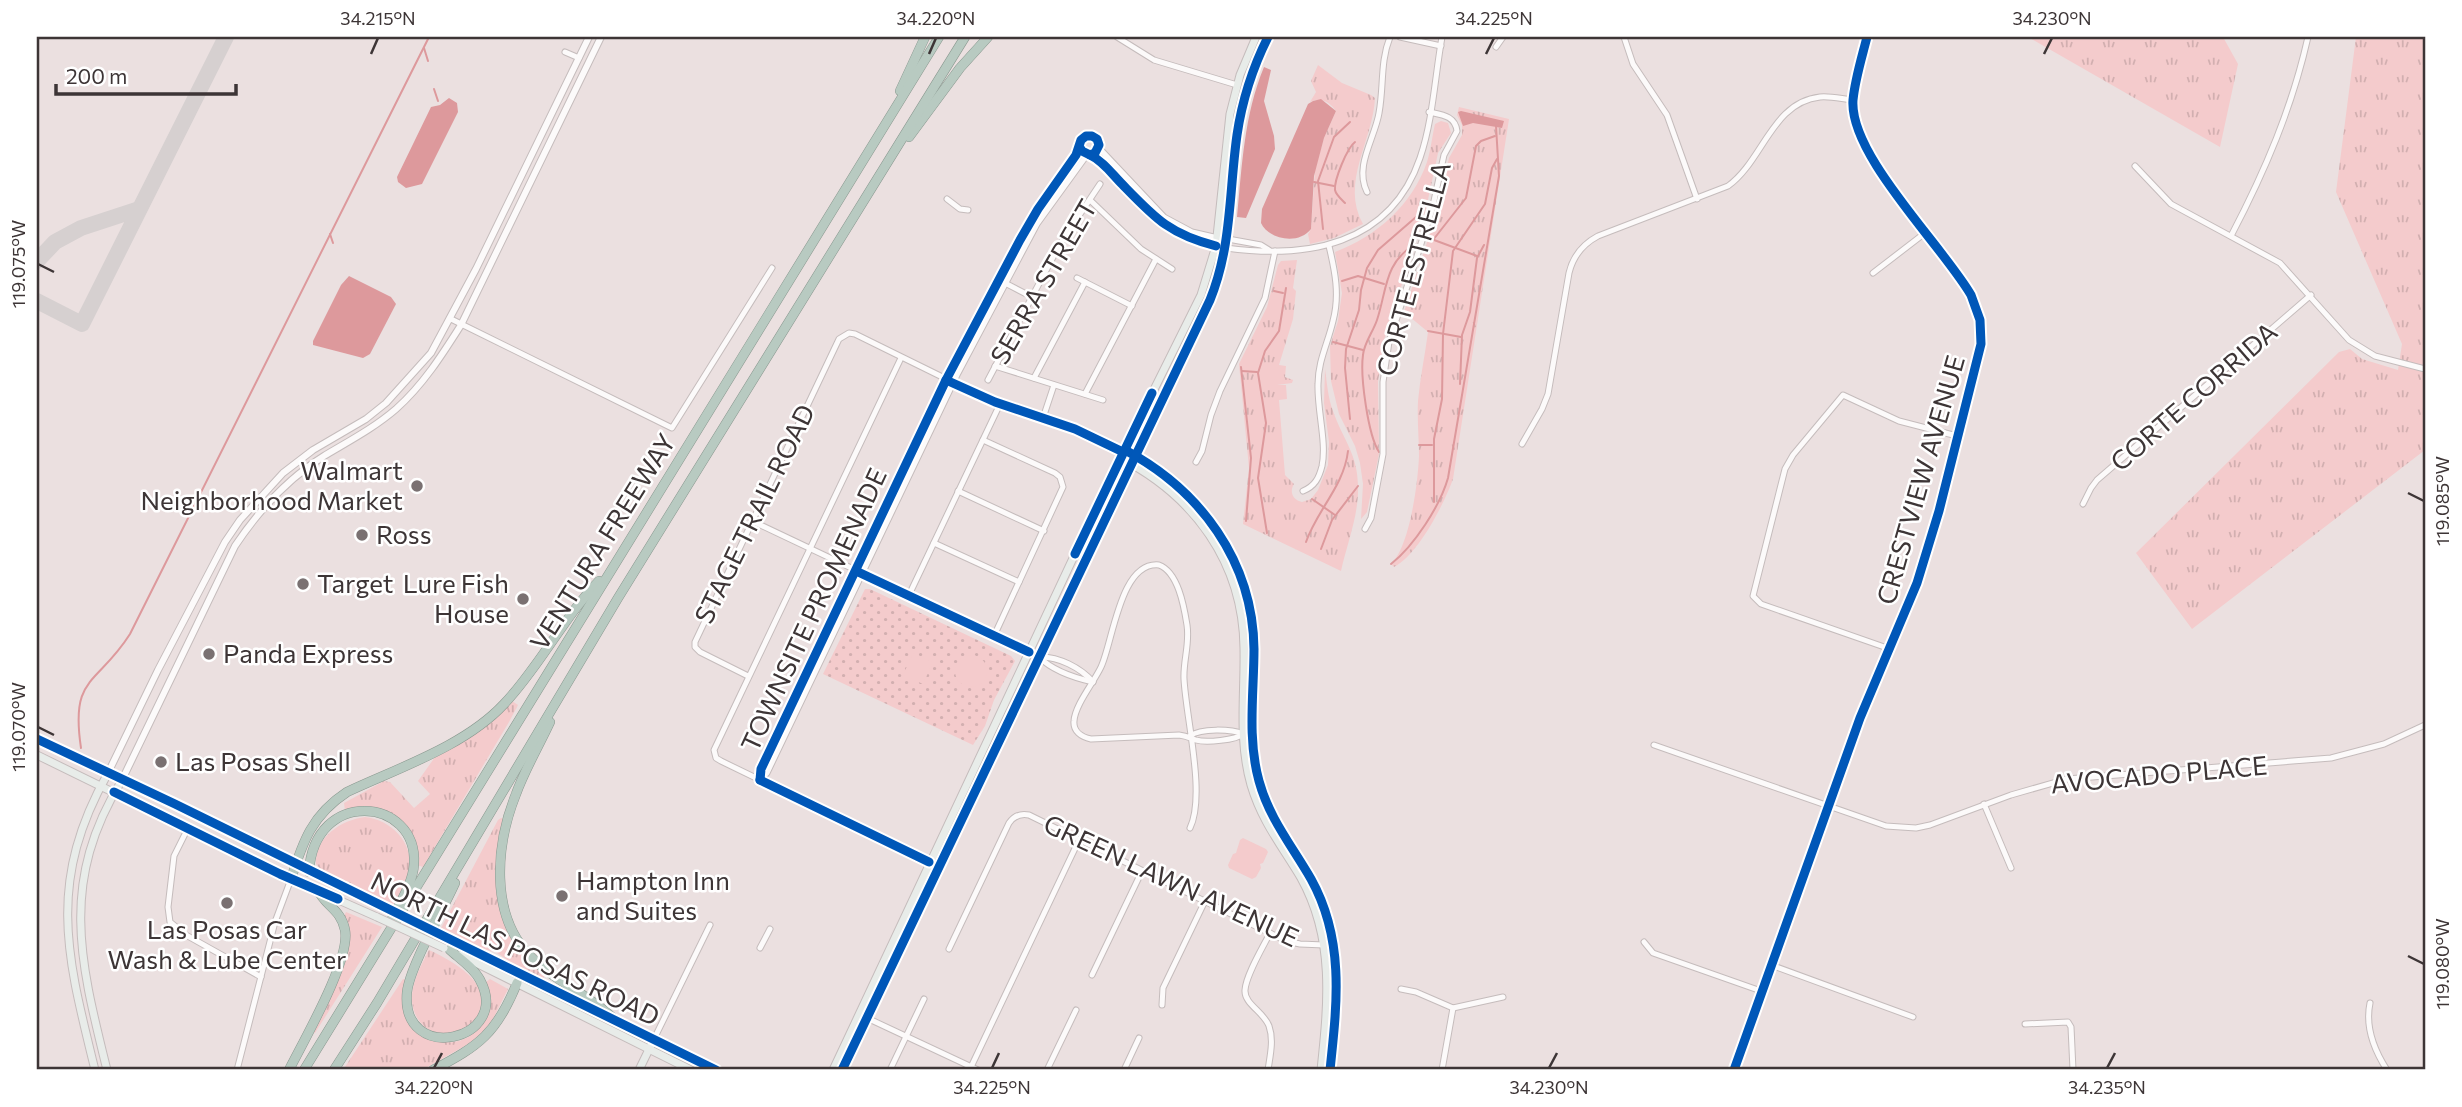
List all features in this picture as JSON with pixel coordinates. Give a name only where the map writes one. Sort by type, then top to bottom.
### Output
[{"type":"highway","points":[[879,134],[925,37]]},
{"type":"highway","name":"VENTURA FREEWAY","points":[[304,1070],[939,37]]},
{"type":"highway","name":"VENTURA FREEWAY","points":[[334,1070],[478,835],[575,669],[965,37]]},
{"type":"highway","points":[[895,150],[912,134],[960,68],[988,37]]},
{"type":"highway","points":[[291,879],[315,821],[331,803],[347,792],[458,739],[497,711],[523,681],[590,590],[613,566]]},
{"type":"highway","points":[[575,669],[515,796],[503,846],[503,909],[514,934],[529,956],[615,1020]]},
{"type":"highway","points":[[309,872],[312,856],[325,827],[346,813],[365,810],[379,814],[394,821],[408,838],[414,854],[412,876],[360,979]]},
{"type":"highway","points":[[448,946],[478,977],[485,999],[478,1023],[459,1037],[445,1039],[425,1033],[415,1023],[407,1004],[407,989],[410,977],[478,835]]},
{"type":"highway","points":[[289,1070],[339,966],[345,946],[345,928],[341,917],[330,903],[322,898],[318,890]]},
{"type":"highway","points":[[433,1070],[463,1055],[487,1035],[498,1022],[519,979]]},
{"type":"main road","points":[[833,1070],[1122,453],[1201,295],[1211,270],[1217,242],[1227,131],[1237,85],[1256,37]]},
{"type":"main road","points":[[842,1070],[1210,300],[1228,239],[1235,148],[1248,88],[1268,37]]},
{"type":"main road","points":[[1237,85],[1248,88]]},
{"type":"main road","points":[[1217,242],[1228,239]]},
{"type":"main road","points":[[1217,242],[1226,248]]},
{"type":"main road","points":[[1122,453],[1170,478],[1191,497],[1217,529],[1237,566],[1249,605],[1253,632],[1252,734],[1256,770],[1268,807],[1315,888],[1325,911],[1333,943],[1338,984],[1330,1070]]},
{"type":"main road","points":[[1134,460],[1184,502],[1208,533],[1227,568],[1236,593],[1243,632],[1245,760],[1255,797],[1271,832],[1307,891],[1324,945],[1328,995],[1321,1070]]},
{"type":"main road","points":[[1243,734],[1252,734]]},
{"type":"main road","name":"NORTH LAS POSAS ROAD","points":[[37,739],[381,907],[448,946]]},
{"type":"main road","name":"NORTH LAS POSAS ROAD","points":[[37,755],[291,879],[615,1020],[716,1070]]},
{"type":"main road","points":[[95,1070],[70,958],[67,908],[79,835],[108,773]]},
{"type":"main road","points":[[107,1070],[84,971],[79,923],[80,901],[88,857],[100,820],[122,779]]},
{"type":"main road","points":[[929,862],[939,867]]},
{"type":"main road","points":[[1324,945],[1333,943]]},
{"type":"main road","name":"NORTH LAS POSAS ROAD","points":[[519,979],[691,1070]]},
{"type":"main road","points":[[858,1014],[867,1018]]},
{"type":"main road","points":[[639,1070],[654,1039]]},
{"type":"street","points":[[108,773],[158,670],[225,542],[240,520],[283,473],[313,450],[366,419],[400,390],[431,353],[451,319],[589,37]]},
{"type":"street","points":[[122,779],[235,546],[248,526],[290,481],[316,461],[380,422],[402,403],[439,359],[461,325],[601,37]]},
{"type":"street","points":[[1117,37],[1154,60],[1237,85]]},
{"type":"street","points":[[1367,192],[1363,180],[1366,155],[1379,117],[1382,65],[1390,37]]},
{"type":"street","points":[[1400,37],[1441,46]]},
{"type":"street","points":[[1226,248],[1260,253],[1329,246],[1362,231],[1381,217],[1409,182],[1419,161],[1442,37]]},
{"type":"street","points":[[1496,47],[1503,37]]},
{"type":"street","points":[[1625,37],[1633,64],[1667,115],[1697,200]]},
{"type":"street","name":"CRESTVIEW AVENUE","points":[[1734,1070],[1860,718],[1917,583],[1939,511],[1980,352],[1980,320],[1967,287],[1925,233],[1865,147],[1856,124],[1853,100],[1867,37]]},
{"type":"street","points":[[2231,236],[2276,144],[2294,92],[2308,37]]},
{"type":"street","points":[[565,52],[579,58]]},
{"type":"street","points":[[1522,444],[1548,394],[1569,273],[1577,254],[1587,243],[1598,236],[1722,190],[1740,177],[1782,117],[1798,104],[1824,97],[1853,100]]},
{"type":"street","name":"CORTE ESTRELLA","points":[[1365,530],[1371,518],[1383,454],[1382,382],[1389,342],[1432,210],[1444,155],[1457,131],[1455,123],[1449,117],[1429,113]]},
{"type":"street","points":[[1092,136],[1097,139],[1099,148],[1164,217],[1185,230],[1217,242],[1190,239],[1167,227],[1101,162],[1082,151],[1079,146],[1083,138],[1092,136]]},
{"type":"street","points":[[537,146],[546,151]]},
{"type":"street","name":"TOWNSITE PROMENADE","points":[[760,780],[761,769],[1031,221],[1076,155],[1079,146]]},
{"type":"street","points":[[1088,155],[1099,148]]},
{"type":"street","name":"TOWNSITE PROMENADE","points":[[859,572],[946,380],[1044,212],[1088,155]]},
{"type":"street","points":[[2135,166],[2171,204],[2273,258],[2287,269],[2349,340],[2389,361],[2425,369]]},
{"type":"street","name":"SERRA STREET","points":[[988,380],[1060,244],[1100,184]]},
{"type":"street","points":[[947,199],[960,209],[968,211]]},
{"type":"street","points":[[1090,200],[1141,249],[1172,269]]},
{"type":"street","points":[[1873,273],[1925,233]]},
{"type":"street","points":[[1228,239],[1261,245],[1272,250]]},
{"type":"street","points":[[1303,491],[1317,480],[1323,457],[1318,413],[1318,373],[1334,320],[1337,293],[1329,246]]},
{"type":"street","points":[[1196,461],[1204,447],[1215,403],[1265,298],[1272,250]]},
{"type":"street","points":[[1085,394],[1156,259]]},
{"type":"street","points":[[451,319],[672,428],[772,268]]},
{"type":"street","points":[[1077,278],[1132,306]]},
{"type":"street","points":[[1002,282],[1032,297]]},
{"type":"street","points":[[1034,378],[1085,282]]},
{"type":"street","name":"CORTE CORRIDA","points":[[2083,504],[2098,480],[2311,295]]},
{"type":"street","name":"STAGE TRAIL ROAD","points":[[748,676],[699,652],[695,642],[839,339],[849,333],[901,358]]},
{"type":"street","points":[[929,862],[718,760],[715,744],[901,358],[1000,404],[1075,429],[1122,453]]},
{"type":"street","points":[[995,366],[1103,400]]},
{"type":"street","points":[[1043,418],[1054,385]]},
{"type":"street","points":[[1890,649],[1761,604],[1755,599],[1753,589],[1785,469],[1793,455],[1841,396],[1853,398],[1899,421],[1957,436]]},
{"type":"street","points":[[909,596],[1000,404]]},
{"type":"street","points":[[983,440],[1055,473],[1062,482],[1062,493],[993,636]]},
{"type":"street","points":[[958,491],[1044,531]]},
{"type":"street","points":[[752,521],[1029,652],[1046,664],[1093,682]]},
{"type":"street","points":[[934,542],[1019,582]]},
{"type":"street","points":[[1190,828],[1197,799],[1190,736],[1184,675],[1188,643],[1186,621],[1171,574],[1162,566],[1151,564],[1140,569],[1113,623],[1105,659],[1074,717],[1075,729],[1083,737],[1091,739],[1190,736],[1196,740],[1225,740],[1237,739],[1243,734]]},
{"type":"street","name":"AVOCADO PLACE","points":[[1654,745],[1886,826],[1900,828],[1930,825],[1984,804],[2067,779],[2331,758],[2384,744],[2425,725]]},
{"type":"street","points":[[1984,804],[2011,868]]},
{"type":"street","name":"GREEN LAWN AVENUE","points":[[949,949],[1009,823],[1018,815],[1029,816],[1293,943],[1324,945]]},
{"type":"street","points":[[188,828],[174,856],[167,907],[170,922],[186,935],[261,977]]},
{"type":"street","points":[[971,1067],[1079,840]]},
{"type":"street","points":[[1092,975],[1142,871]]},
{"type":"street","points":[[237,1070],[275,922],[291,879]]},
{"type":"street","points":[[1162,1005],[1163,988],[1205,901]]},
{"type":"street","points":[[654,1039],[710,925]]},
{"type":"street","points":[[761,948],[770,929]]},
{"type":"street","points":[[1268,1070],[1270,1029],[1263,1014],[1247,1000],[1245,990],[1270,933]]},
{"type":"street","points":[[1644,942],[1653,953],[1761,991]]},
{"type":"street","points":[[1771,965],[1913,1017]]},
{"type":"street","points":[[1401,989],[1416,992],[1453,1008],[1503,997]]},
{"type":"street","points":[[890,1070],[924,999]]},
{"type":"street","points":[[2370,1003],[2370,1029],[2386,1070]]},
{"type":"street","points":[[1442,1070],[1453,1008]]},
{"type":"street","points":[[1047,1070],[1076,1010]]},
{"type":"street","points":[[867,1018],[978,1070]]},
{"type":"street","points":[[2025,1024],[2068,1022],[2071,1027],[2073,1070]]},
{"type":"street","points":[[1124,1070],[1139,1038]]},
{"type":"green space","points":[[2028,37],[2223,37],[2238,64],[2220,147]]},
{"type":"green space","points":[[2356,37],[2425,37],[2425,450],[2192,629],[2136,553],[2339,352],[2350,349],[2362,359],[2398,370],[2402,344],[2336,192]]},
{"type":"green space","points":[[1318,65],[1342,83],[1375,98],[1356,177],[1357,208],[1363,224],[1334,238],[1310,244],[1308,234],[1311,229],[1315,170],[1324,138],[1336,111],[1325,101],[1310,102],[1316,92],[1311,81]]},
{"type":"green space","points":[[1459,107],[1509,119],[1453,479],[1437,515],[1421,540],[1403,561],[1394,567],[1391,564],[1403,543],[1415,497],[1419,456],[1418,401],[1428,332],[1404,312],[1438,209],[1449,158],[1462,135],[1462,125],[1457,115]]},
{"type":"green space","points":[[1441,121],[1448,123],[1451,133],[1438,153],[1426,209],[1384,340],[1378,382],[1379,454],[1367,512],[1361,519],[1363,484],[1360,463],[1355,446],[1339,414],[1331,381],[1330,346],[1338,321],[1342,293],[1335,252],[1379,228],[1402,205],[1420,178],[1435,124]]},
{"type":"green space","points":[[1297,260],[1293,319],[1279,365],[1286,366],[1285,377],[1293,380],[1292,383],[1277,385],[1286,385],[1287,399],[1279,400],[1285,475],[1294,484],[1293,495],[1302,502],[1311,499],[1318,490],[1328,465],[1325,369],[1331,406],[1353,456],[1357,475],[1357,508],[1341,571],[1243,524],[1249,468],[1239,364],[1267,307],[1278,265],[1281,261]]},
{"type":"green space","points":[[865,589],[1011,656],[1015,661],[994,700],[985,726],[973,745],[823,674]]},
{"type":"green space","points":[[913,653],[933,662],[923,684],[903,675]]},
{"type":"green space","points":[[971,655],[982,660],[987,671],[982,682],[971,687],[960,682],[955,671],[960,660]]},
{"type":"green space","points":[[512,701],[518,705],[509,722],[423,867],[417,865],[397,820],[345,811],[344,803],[384,781],[390,782],[414,808],[430,794],[418,781],[435,757],[488,725]]},
{"type":"green space","points":[[365,817],[392,828],[399,834],[408,850],[408,875],[394,906],[321,870],[316,864],[320,846],[331,832],[347,822]]},
{"type":"green space","points":[[501,818],[504,819],[498,894],[500,907],[508,929],[520,949],[545,975],[544,978],[441,928]]},
{"type":"green space","points":[[1243,838],[1268,852],[1256,877],[1252,879],[1228,865]]},
{"type":"green space","points":[[346,912],[382,927],[315,1033],[313,1032],[345,960],[349,944],[344,916]]},
{"type":"green space","points":[[429,950],[470,976],[481,995],[482,1005],[477,1017],[460,1032],[433,1032],[422,1024],[415,1013],[412,1004],[414,985]]},
{"type":"green space","points":[[403,979],[407,980],[404,995],[425,1036],[439,1041],[465,1039],[483,1022],[489,997],[486,982],[490,979],[508,989],[491,1023],[484,1031],[470,1043],[422,1070],[343,1070]]},
{"type":"shaded area","points":[[1264,67],[1271,70],[1264,101],[1275,149],[1246,218],[1237,217],[1248,122]]},
{"type":"shaded area","points":[[449,98],[457,103],[458,112],[422,184],[406,188],[398,182],[397,177],[431,107],[440,105]]},
{"type":"shaded area","points":[[1321,99],[1336,111],[1324,138],[1314,176],[1311,229],[1292,239],[1277,237],[1261,223],[1262,209],[1308,104]]},
{"type":"shaded area","points":[[1458,112],[1504,121],[1502,128],[1473,123],[1463,126]]},
{"type":"shaded area","points":[[349,276],[391,297],[396,304],[370,354],[363,358],[313,345],[341,285]]},
{"type":"waterway","points":[[81,748],[79,707],[83,694],[130,634],[429,37]]},
{"type":"waterway","points":[[424,48],[428,61]]},
{"type":"waterway","points":[[434,89],[438,101]]},
{"type":"waterway","points":[[1323,229],[1318,181],[1334,137],[1350,122]]},
{"type":"waterway","points":[[1391,564],[1425,525],[1448,478],[1499,176],[1496,126]]},
{"type":"waterway","points":[[1433,240],[1466,198],[1476,146],[1495,136]]},
{"type":"waterway","points":[[1345,203],[1336,194],[1335,185],[1345,157],[1355,142]]},
{"type":"waterway","points":[[1434,502],[1434,439],[1442,399],[1443,334],[1453,251],[1485,204],[1492,168],[1497,159]]},
{"type":"waterway","points":[[1314,182],[1334,186]]},
{"type":"waterway","points":[[1350,419],[1346,349],[1359,310],[1367,268],[1378,250],[1416,217]]},
{"type":"waterway","points":[[330,234],[333,243]]},
{"type":"waterway","points":[[1426,237],[1477,256]]},
{"type":"waterway","points":[[1379,452],[1371,433],[1366,405],[1362,364],[1364,351],[1377,320],[1392,268],[1405,251],[1415,244]]},
{"type":"waterway","points":[[1460,384],[1462,335],[1470,312],[1477,258],[1484,245]]},
{"type":"waterway","points":[[1342,281],[1358,276],[1384,284]]},
{"type":"waterway","points":[[1267,533],[1258,478],[1266,423],[1258,373],[1265,351],[1279,331],[1286,288]]},
{"type":"waterway","points":[[1274,291],[1283,293]]},
{"type":"waterway","points":[[1428,331],[1461,337]]},
{"type":"waterway","points":[[1333,342],[1363,350]]},
{"type":"waterway","points":[[1241,367],[1251,458],[1246,521]]},
{"type":"waterway","points":[[1242,371],[1257,372]]},
{"type":"waterway","points":[[1419,445],[1432,445]]},
{"type":"waterway","points":[[1306,542],[1336,487],[1348,451]]},
{"type":"waterway","points":[[1321,549],[1332,520],[1358,486]]},
{"type":"waterway","points":[[1312,499],[1335,515]]},
{"type":"taxiway","points":[[37,301],[82,324],[226,37]]},
{"type":"taxiway","points":[[37,261],[55,242],[81,228],[139,209]]},
{"type":"cycle path","points":[[842,1070],[1210,300],[1226,239],[1234,156],[1242,110],[1253,72],[1268,37]]},
{"type":"cycle path","points":[[1734,1070],[1860,718],[1917,583],[1939,511],[1981,344],[1980,320],[1971,295],[1881,173],[1856,122],[1854,92],[1867,37]]},
{"type":"cycle path","points":[[760,780],[761,769],[946,380],[1020,240],[1076,155],[1081,140],[1092,136],[1097,139],[1099,145],[1095,153],[1090,155],[1082,151],[1079,146]]},
{"type":"cycle path","points":[[1090,155],[1103,164],[1164,223],[1186,236],[1216,246]]},
{"type":"cycle path","points":[[946,380],[995,402],[1075,429],[1123,452]]},
{"type":"cycle path","points":[[1075,554],[1152,393]]},
{"type":"cycle path","points":[[1125,450],[1152,466],[1199,507],[1233,558],[1244,586],[1254,649],[1252,732],[1255,765],[1263,794],[1275,820],[1322,902],[1334,949],[1336,997],[1330,1070]]},
{"type":"cycle path","points":[[856,571],[1029,652]]},
{"type":"cycle path","points":[[37,739],[716,1070]]},
{"type":"cycle path","points":[[760,780],[929,862]]},
{"type":"cycle path","points":[[114,792],[280,874],[338,899]]},
{"type":"place","name":"Walmart Neighborhood Market","points":[[417,486]]},
{"type":"place","name":"Ross","points":[[362,535]]},
{"type":"place","name":"Target","points":[[303,584]]},
{"type":"place","name":"Lure Fish House","points":[[523,599]]},
{"type":"place","name":"Panda Express","points":[[209,654]]},
{"type":"place","name":"Las Posas Shell","points":[[161,762]]},
{"type":"place","name":"Hampton Inn and Suites","points":[[562,896]]},
{"type":"place","name":"Las Posas Car Wash & Lube Center","points":[[227,903]]}]
